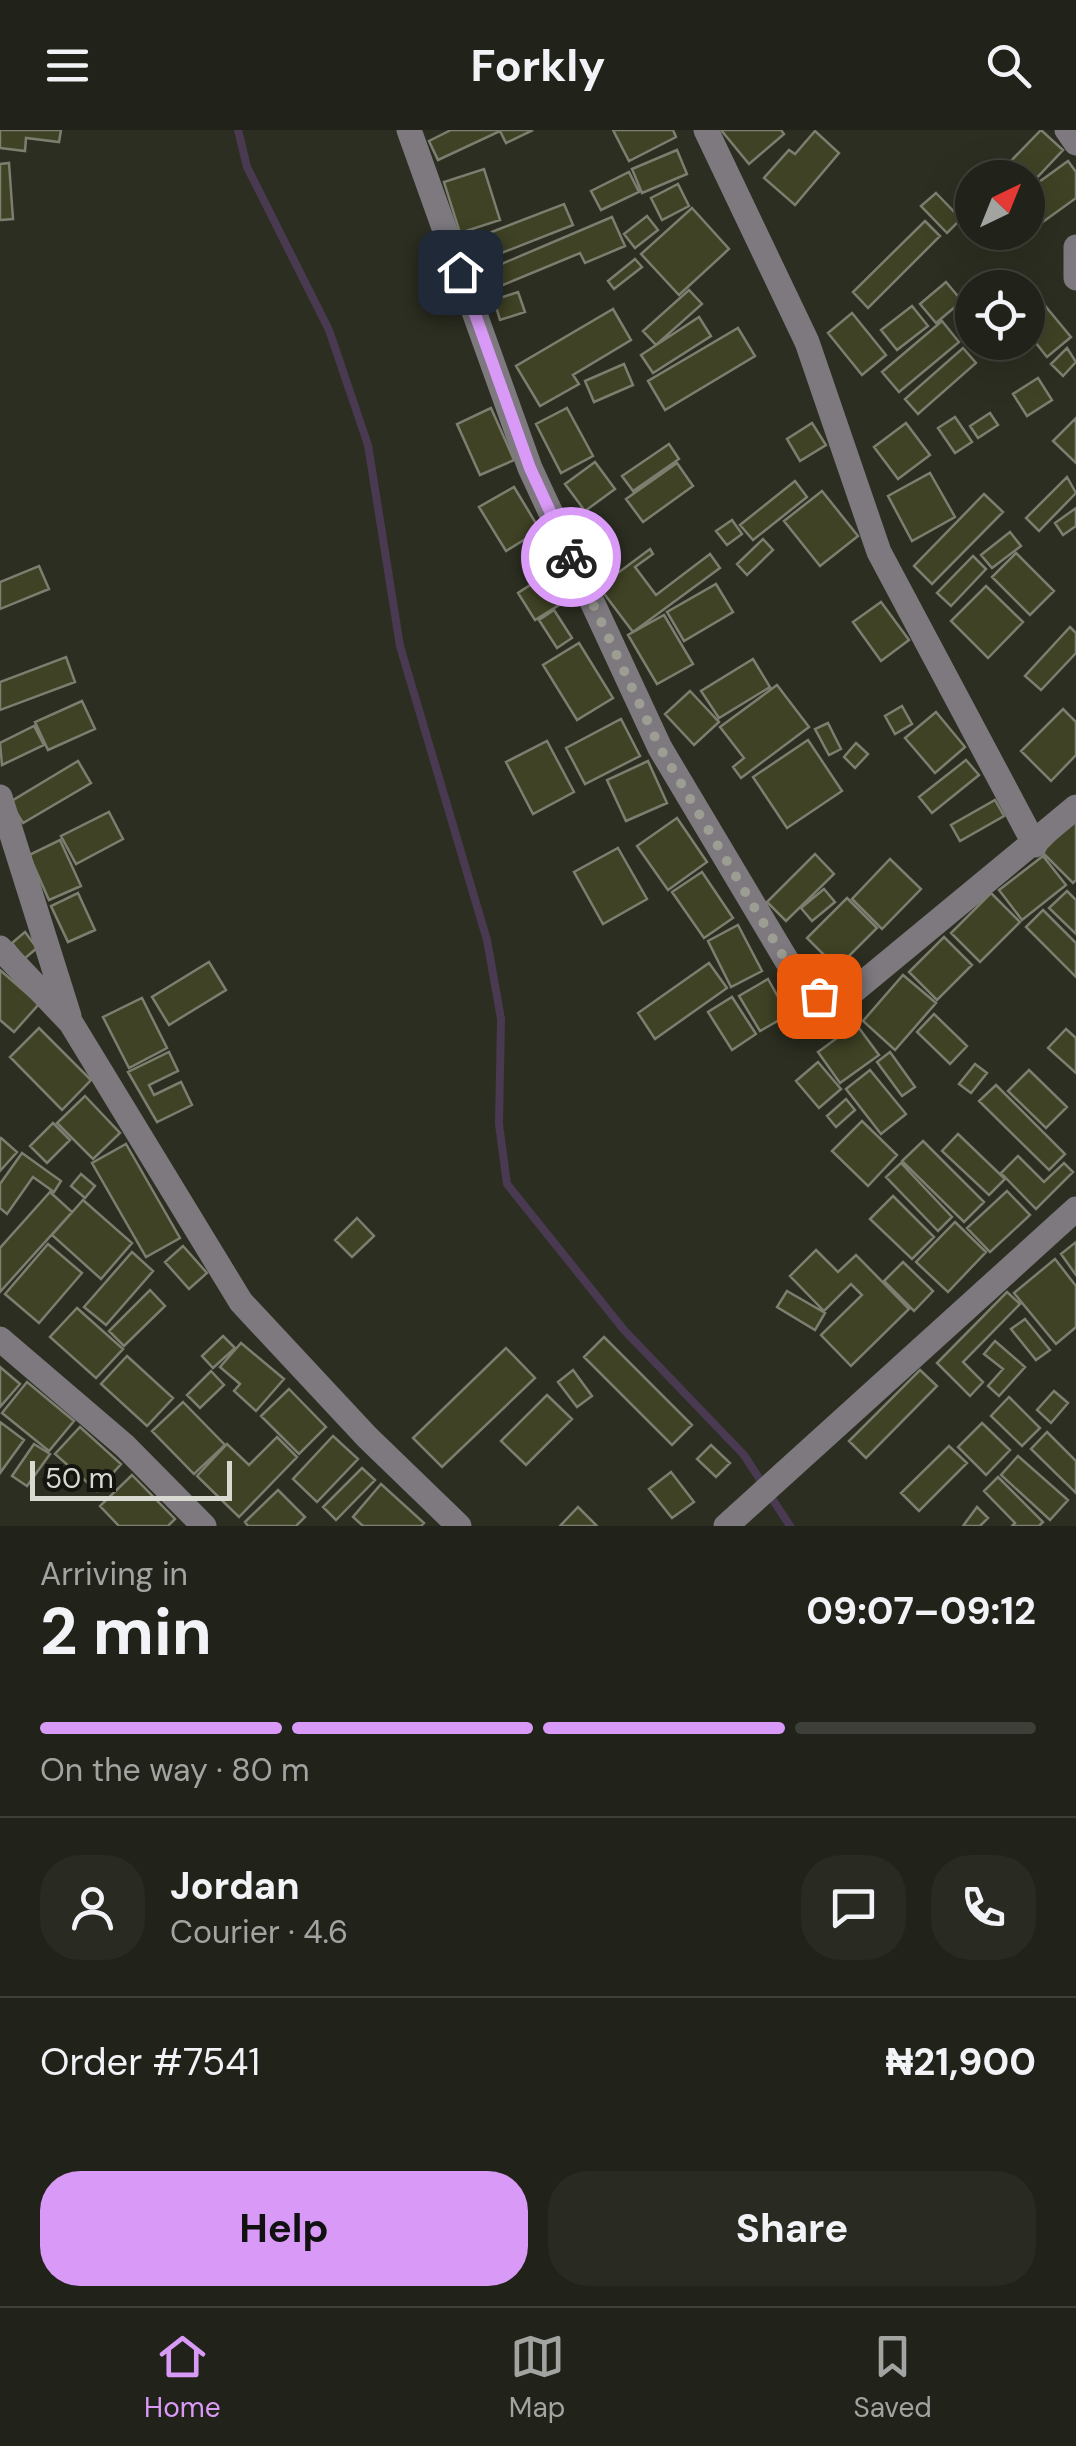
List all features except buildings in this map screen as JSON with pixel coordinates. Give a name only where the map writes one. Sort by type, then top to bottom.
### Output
[{"type":"street","points":[[409,130],[530,468],[660,748],[786,961],[819,996],[850,993],[1076,807]]},
{"type":"street","points":[[706,130],[807,342],[879,552],[1035,844]]},
{"type":"street","points":[[1068,130],[1076,143]]},
{"type":"street","points":[[1076,247],[1076,278]]},
{"type":"street","points":[[0,797],[71,1023]]},
{"type":"street","points":[[0,948],[71,1023],[240,1302],[366,1438],[459,1526]]},
{"type":"street","points":[[730,1522],[1076,1209]]},
{"type":"street","points":[[0,1339],[124,1446],[204,1526]]},
{"type":"waterway","points":[[238,130],[247,167],[329,330],[368,445],[400,646],[487,940],[501,1019],[499,1124],[507,1184],[624,1330],[744,1455],[790,1526]]},
{"type":"way so far","points":[[571,557],[660,748],[786,961],[819,996]]},
{"type":"route","points":[[460,272],[530,468],[571,557]]}]
